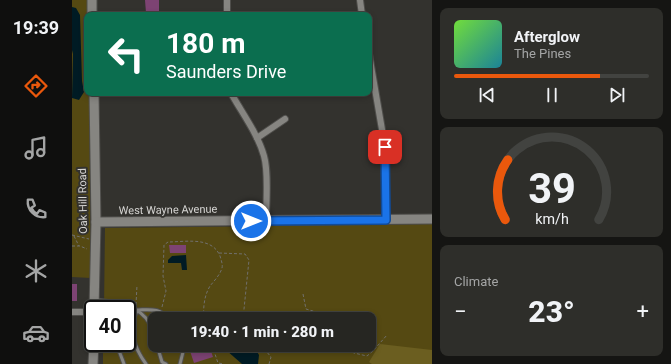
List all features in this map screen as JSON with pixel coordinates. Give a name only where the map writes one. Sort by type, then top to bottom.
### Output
[{"type":"street","points":[[92,0],[92,12]]},
{"type":"street","points":[[227,0],[227,12]]},
{"type":"street","points":[[360,0],[362,12]]},
{"type":"street","points":[[372,71],[385,147],[386,220]]},
{"type":"street","name":"Oak Hill Road","points":[[94,96],[96,222],[94,300]]},
{"type":"street","points":[[233,96],[257,138],[264,156],[266,166],[266,221]]},
{"type":"street","points":[[257,138],[285,120]]},
{"type":"street","name":"West Wayne Avenue","points":[[96,222],[432,219]]},
{"type":"street","points":[[72,312],[84,312]]},
{"type":"street","points":[[93,364],[94,352]]},
{"type":"lane","points":[[136,311],[160,310],[163,312]]},
{"type":"lane","points":[[136,311],[143,315],[148,322]]},
{"type":"lane","points":[[136,344],[140,355],[146,364]]},
{"type":"lane","points":[[120,352],[124,364]]},
{"type":"lane","points":[[159,352],[163,363]]},
{"type":"lane","points":[[180,364],[183,359],[183,352]]},
{"type":"path","points":[[73,235],[96,240]]},
{"type":"path","points":[[73,235],[80,246]]},
{"type":"path","points":[[162,308],[166,291],[163,248],[165,244],[202,242],[213,246],[219,253],[222,268],[208,291],[204,312]]},
{"type":"path","points":[[72,246],[80,246],[87,249]]},
{"type":"path","points":[[219,253],[245,254],[250,260],[246,278],[246,302],[244,312]]},
{"type":"path","points":[[136,306],[137,285]]},
{"type":"path","points":[[303,294],[306,310],[316,312]]},
{"type":"path","points":[[376,348],[386,335]]},
{"type":"path","points":[[214,352],[218,363],[224,364]]},
{"type":"path","points":[[267,352],[271,357],[269,364]]},
{"type":"path","points":[[354,352],[367,356],[373,352]]},
{"type":"shaded area","points":[[72,0],[87,0],[87,12],[84,12],[84,96],[89,96],[91,278],[72,277]]},
{"type":"shaded area","points":[[432,224],[432,364],[103,364],[103,352],[136,352],[136,300],[104,300],[105,228]]},
{"type":"shaded area","points":[[380,344],[432,350],[432,364],[372,364],[369,362]]},
{"type":"water","points":[[72,7],[76,8],[80,15],[82,81],[84,92],[79,100],[72,98]]},
{"type":"water","points":[[186,255],[187,270],[182,270],[181,263],[168,263],[168,260],[172,256]]},
{"type":"water","points":[[228,352],[257,352],[259,355],[258,364],[242,364]]},
{"type":"building","points":[[145,0],[159,0],[159,12],[146,12]]},
{"type":"building","points":[[169,245],[186,245],[186,253],[170,253]]},
{"type":"building","points":[[72,284],[77,284],[77,301],[72,301]]},
{"type":"building","points":[[190,352],[211,352],[213,357],[194,363]]},
{"type":"route","points":[[251,221],[386,220],[385,147]]}]
